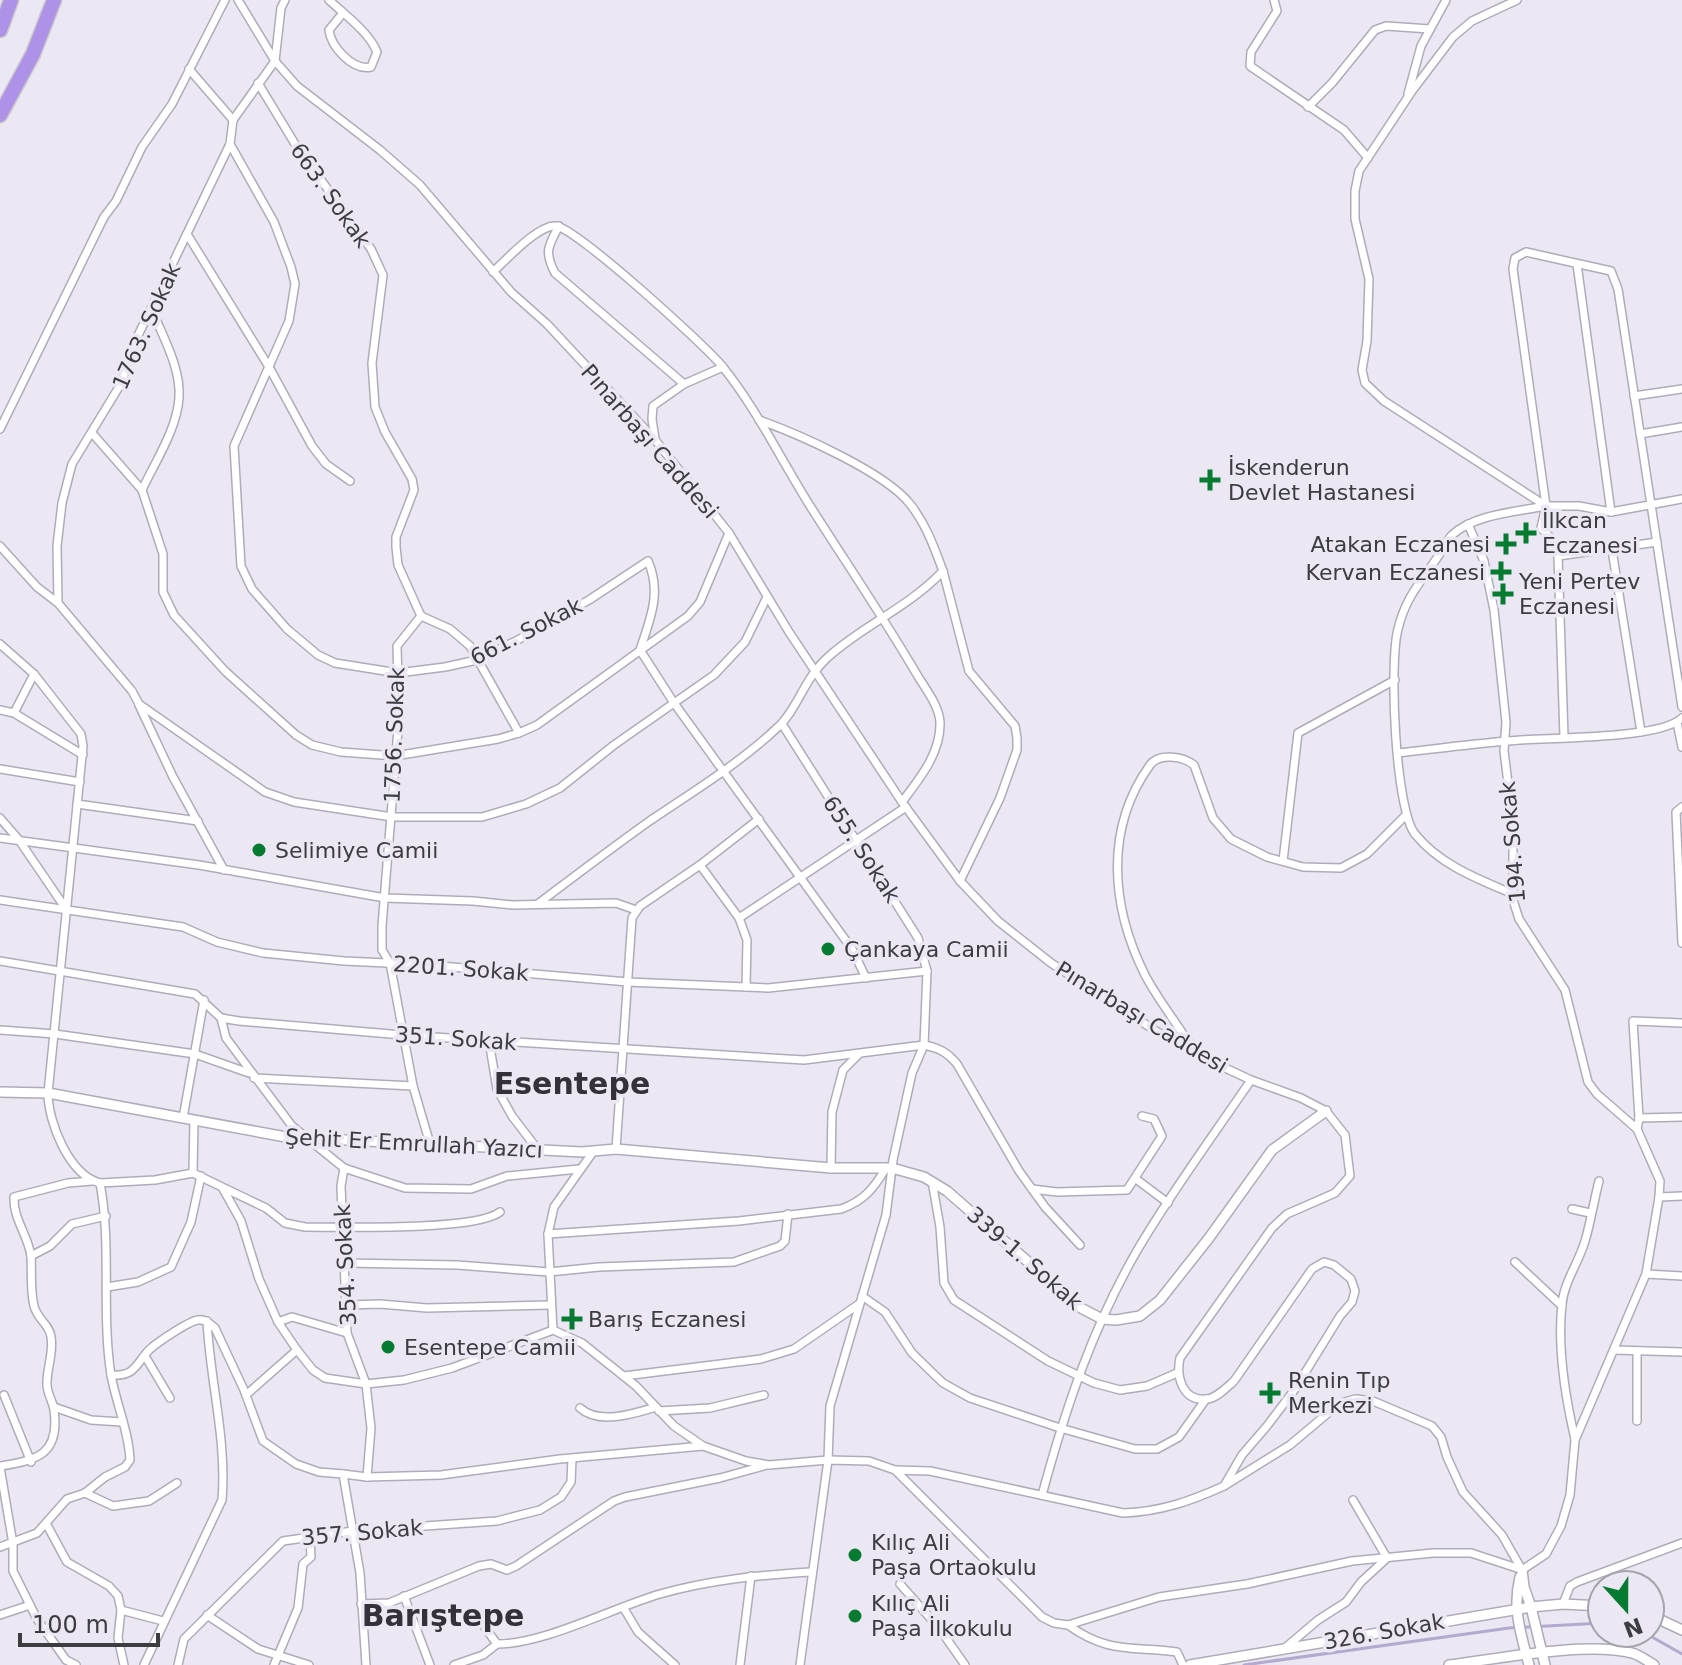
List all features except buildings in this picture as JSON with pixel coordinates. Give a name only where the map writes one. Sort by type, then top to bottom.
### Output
[{"type":"highway","points":[[0,30],[11,0]]},
{"type":"highway","points":[[0,102],[27,50],[45,0]]},
{"type":"highway","points":[[0,115],[33,54],[54,0]]},
{"type":"street","points":[[0,429],[104,217],[116,201],[142,147],[172,104],[225,0]]},
{"type":"street","name":"Pınarbaşı Caddesi","points":[[238,0],[275,61],[297,86],[420,185],[511,292],[547,324],[656,441],[729,533],[814,671],[904,805],[960,881],[998,921],[1051,963],[1159,1033],[1251,1080],[1301,1098],[1326,1111]]},
{"type":"street","points":[[272,0],[283,4],[275,61]]},
{"type":"street","points":[[329,0],[343,13],[374,44],[377,52],[371,67],[364,69],[356,65],[340,52],[330,38],[329,30],[343,13]]},
{"type":"street","points":[[1274,0],[1277,11],[1251,52],[1250,66],[1344,130],[1368,158]]},
{"type":"street","points":[[1406,100],[1421,46],[1446,0]]},
{"type":"street","points":[[1517,0],[1472,21],[1453,37],[1359,171],[1355,219],[1369,279],[1367,341],[1362,370],[1365,383],[1384,401],[1546,506]]},
{"type":"street","points":[[1308,107],[1375,30],[1386,26],[1430,29]]},
{"type":"street","name":"1763. Sokak","points":[[58,603],[57,546],[62,503],[72,464],[122,382],[132,348],[230,144],[233,120],[275,61]]},
{"type":"street","points":[[189,69],[233,120]]},
{"type":"street","name":"663. Sokak","points":[[258,83],[295,144],[371,249],[383,275],[372,363],[375,407],[385,432],[412,479],[414,490],[396,537],[396,547],[398,565],[421,616]]},
{"type":"street","points":[[230,144],[274,222],[295,284],[289,321],[269,367]]},
{"type":"street","points":[[493,272],[537,232],[550,225],[559,226],[582,241],[681,325],[723,367],[759,420],[884,619],[940,719],[937,744],[926,770],[904,805],[739,918]]},
{"type":"street","points":[[559,226],[549,245],[548,260],[555,273],[684,384]]},
{"type":"street","points":[[187,234],[269,367],[312,446],[326,464],[350,481]]},
{"type":"street","points":[[1564,736],[1558,556],[1550,537],[1541,528],[1546,506],[1513,269],[1515,258],[1526,252],[1611,271],[1618,289],[1682,707]]},
{"type":"street","points":[[1577,264],[1611,512]]},
{"type":"street","points":[[142,490],[175,418],[179,397],[171,355],[152,310]]},
{"type":"street","name":"661. Sokak","points":[[269,367],[234,446],[241,566],[252,589],[271,611],[318,655],[335,663],[398,673],[477,660],[589,600],[648,561],[655,577],[656,604],[640,650]]},
{"type":"street","points":[[656,441],[653,406],[684,384],[723,367]]},
{"type":"street","points":[[1634,396],[1682,389]]},
{"type":"street","points":[[759,420],[783,428],[882,479],[909,502],[927,530],[943,571],[969,671],[1015,726],[1017,750],[989,823],[960,881]]},
{"type":"street","points":[[1640,434],[1682,427]]},
{"type":"street","points":[[92,433],[142,490],[163,554],[163,592],[174,615],[215,660],[296,735],[312,745],[341,752],[395,756],[498,739],[537,725],[688,616],[700,602],[729,533]]},
{"type":"street","points":[[1513,894],[1444,862],[1415,834],[1405,816],[1395,680],[1397,632],[1407,600],[1450,536],[1468,524],[1546,506],[1579,506],[1611,512],[1682,499]]},
{"type":"street","name":"194. Sokak","points":[[1468,524],[1484,561],[1494,610],[1506,722],[1504,751],[1513,823],[1513,894],[1519,919],[1565,990],[1588,1082],[1597,1094],[1637,1129],[1660,1181],[1646,1274],[1575,1440],[1570,1495],[1561,1526],[1546,1554],[1522,1570]]},
{"type":"street","points":[[1558,556],[1657,542]]},
{"type":"street","points":[[0,546],[37,587],[58,603],[132,691],[173,777],[224,870]]},
{"type":"street","points":[[1612,550],[1641,732]]},
{"type":"street","points":[[539,903],[614,846],[724,771],[782,724],[814,671],[830,656],[923,592],[943,571]]},
{"type":"street","points":[[139,704],[265,792],[294,802],[392,817],[482,817],[526,804],[560,788],[614,745],[714,675],[745,642],[767,597]]},
{"type":"street","points":[[421,616],[450,629],[470,646],[519,733]]},
{"type":"street","name":"1756. Sokak","points":[[421,616],[397,646],[399,717],[382,950],[390,963],[413,1086],[430,1144]]},
{"type":"street","points":[[0,644],[34,674],[81,734],[83,755],[48,1106],[63,1148],[96,1182],[106,1216],[106,1304],[111,1375],[130,1460],[125,1467],[105,1477],[85,1493],[67,1499],[37,1533],[0,1547]]},
{"type":"street","points":[[640,650],[674,703],[860,960],[866,978]]},
{"type":"street","points":[[14,713],[34,674]]},
{"type":"street","points":[[1283,861],[1298,733],[1395,680]]},
{"type":"street","points":[[0,710],[14,713],[83,755]]},
{"type":"street","points":[[1398,753],[1505,741],[1641,732],[1680,720],[1682,747]]},
{"type":"street","name":"655. Sokak","points":[[782,724],[918,938],[927,971],[924,1045],[912,1073],[889,1168],[886,1215],[830,1406],[828,1460],[800,1665]]},
{"type":"street","points":[[1193,1049],[1147,978],[1123,918],[1118,890],[1117,856],[1122,818],[1138,783],[1159,757],[1188,760],[1194,765],[1213,818],[1231,839],[1267,857],[1303,867],[1341,868],[1367,854],[1405,816]]},
{"type":"street","points":[[0,769],[80,782]]},
{"type":"street","points":[[77,804],[198,822]]},
{"type":"street","points":[[1682,807],[1676,812],[1682,943]]},
{"type":"street","points":[[0,818],[19,840],[66,909]]},
{"type":"street","points":[[616,1149],[632,918],[636,910],[759,819]]},
{"type":"street","points":[[0,838],[224,870],[385,898],[512,905],[616,903],[636,910]]},
{"type":"street","points":[[700,865],[739,918],[747,940],[746,987]]},
{"type":"street","name":"2201. Sokak","points":[[0,900],[183,927],[217,942],[263,953],[628,982],[768,988],[927,971]]},
{"type":"street","points":[[0,961],[195,994],[221,1018],[226,1038],[292,1126],[344,1168],[405,1188],[471,1189],[507,1176],[579,1169]]},
{"type":"street","points":[[107,1287],[138,1282],[171,1267],[191,1222],[197,1174],[188,1120],[204,1000]]},
{"type":"street","name":"351. Sokak","points":[[221,1018],[402,1035],[804,1060],[924,1045]]},
{"type":"street","points":[[1637,1129],[1639,1118],[1633,1021],[1682,1023]]},
{"type":"street","points":[[0,1030],[55,1034],[195,1054],[252,1076],[413,1086]]},
{"type":"street","points":[[489,1041],[497,1089],[512,1116],[538,1150]]},
{"type":"street","points":[[924,1045],[947,1052],[957,1064],[977,1103],[1032,1189],[1080,1245]]},
{"type":"street","points":[[831,1168],[832,1112],[843,1070],[859,1054]]},
{"type":"street","points":[[1042,1495],[1060,1428],[1102,1319],[1138,1250],[1251,1080]]},
{"type":"street","name":"Şehit Er Emrullah Yazıcı","points":[[0,1092],[48,1093],[286,1137],[538,1150],[593,1152],[616,1149],[831,1168]]},
{"type":"street","points":[[1224,1486],[1242,1455],[1295,1389],[1352,1302],[1355,1291],[1351,1279],[1334,1265],[1324,1262],[1312,1269],[1234,1381],[1217,1395],[1206,1399],[1194,1397],[1183,1389],[1177,1373],[1180,1358],[1272,1228],[1287,1214],[1335,1193],[1350,1176],[1345,1135],[1326,1111]]},
{"type":"street","name":"339-1. Sokak","points":[[831,1168],[905,1170],[932,1181],[982,1220],[1081,1308],[1102,1319],[1140,1316],[1160,1300],[1272,1150],[1326,1111]]},
{"type":"street","points":[[1032,1189],[1057,1192],[1127,1190],[1162,1136],[1154,1119],[1142,1116]]},
{"type":"street","points":[[1639,1118],[1682,1117]]},
{"type":"street","points":[[553,1330],[548,1234],[554,1207],[593,1152]]},
{"type":"street","name":"354. Sokak","points":[[344,1168],[341,1186],[347,1333],[366,1384],[371,1428],[367,1477]]},
{"type":"street","points":[[548,1234],[739,1221],[841,1209],[856,1204],[873,1190],[889,1168]]},
{"type":"street","points":[[76,1665],[67,1663],[30,1605],[13,1571],[13,1544],[0,1466],[31,1462],[44,1454],[53,1440],[54,1407],[47,1389],[51,1336],[49,1328],[40,1321],[34,1305],[31,1256],[17,1217],[14,1197],[68,1183],[155,1180],[197,1174],[266,1208],[285,1223],[305,1227],[451,1224],[492,1218],[500,1212]]},
{"type":"street","points":[[1136,1179],[1168,1203]]},
{"type":"street","points":[[932,1181],[940,1227],[944,1283],[954,1300],[1048,1361],[1120,1390],[1147,1386],[1177,1373]]},
{"type":"street","points":[[1575,1440],[1564,1383],[1562,1306],[1564,1292],[1585,1241],[1599,1181]]},
{"type":"street","points":[[222,1187],[241,1221],[248,1248],[278,1322],[313,1370],[325,1378],[366,1384],[404,1380],[452,1368],[553,1330],[574,1337],[624,1376],[674,1426],[703,1446],[746,1461],[769,1465]]},
{"type":"street","points":[[1659,1197],[1682,1196]]},
{"type":"street","points":[[1572,1209],[1590,1213]]},
{"type":"street","points":[[345,1263],[457,1265],[549,1272],[633,1265],[734,1262],[780,1246],[785,1241],[788,1214]]},
{"type":"street","points":[[31,1256],[50,1246],[72,1224],[106,1216]]},
{"type":"street","points":[[1515,1262],[1562,1306]]},
{"type":"street","points":[[1646,1274],[1682,1276]]},
{"type":"street","points":[[624,1376],[761,1359],[794,1349],[861,1300],[885,1312],[912,1353],[943,1383],[970,1398],[1060,1428],[1135,1449],[1157,1449],[1179,1437],[1206,1399]]},
{"type":"street","points":[[348,1305],[427,1308],[550,1305]]},
{"type":"street","points":[[278,1322],[292,1317],[347,1333]]},
{"type":"street","points":[[111,1375],[121,1375],[139,1367],[151,1349],[196,1320],[207,1321],[215,1328],[263,1441],[296,1464],[319,1472],[367,1477],[441,1475],[703,1446]]},
{"type":"street","points":[[144,1665],[222,1500],[220,1429],[207,1321]]},
{"type":"street","points":[[246,1395],[297,1350]]},
{"type":"street","points":[[1614,1350],[1682,1352]]},
{"type":"street","points":[[1637,1351],[1637,1421]]},
{"type":"street","points":[[145,1356],[170,1398]]},
{"type":"street","points":[[4,1395],[31,1462]]},
{"type":"street","points":[[580,1408],[588,1415],[608,1419],[658,1409],[710,1408],[764,1395]]},
{"type":"street","points":[[361,1604],[389,1603],[479,1566],[491,1564],[507,1570],[625,1497],[769,1465],[828,1460],[869,1461],[895,1470],[930,1471],[1123,1513],[1149,1512],[1191,1500],[1224,1486],[1290,1445],[1340,1403],[1356,1399],[1373,1401],[1432,1426],[1441,1437],[1463,1492],[1502,1535],[1522,1570],[1545,1665]]},
{"type":"street","points":[[54,1407],[91,1420],[122,1422]]},
{"type":"street","name":"357. Sokak","points":[[178,1665],[184,1639],[283,1541],[353,1531],[497,1521],[540,1510],[561,1497],[566,1490],[571,1482],[572,1459]]},
{"type":"street","points":[[895,1470],[1042,1617],[1054,1623],[1068,1625],[1159,1597],[1247,1584],[1352,1561],[1433,1553],[1471,1553],[1522,1570]]},
{"type":"street","points":[[343,1474],[353,1531],[366,1665]]},
{"type":"street","points":[[85,1493],[113,1506],[149,1501],[177,1483]]},
{"type":"street","points":[[1353,1500],[1387,1558]]},
{"type":"street","points":[[47,1525],[67,1562],[109,1586],[118,1596],[121,1610],[118,1638],[124,1665]]},
{"type":"street","points":[[276,1661],[298,1608],[303,1564],[311,1557],[310,1539]]},
{"type":"street","points":[[1563,1604],[1570,1586],[1577,1582],[1680,1546]]},
{"type":"street","points":[[1285,1648],[1318,1620],[1346,1602],[1361,1582],[1387,1558]]},
{"type":"street","points":[[1522,1570],[1515,1596],[1528,1660]]},
{"type":"street","points":[[454,1665],[483,1655],[497,1644],[522,1642],[660,1594],[751,1576],[811,1572]]},
{"type":"street","points":[[740,1665],[751,1576]]},
{"type":"street","points":[[900,1584],[939,1628],[965,1665]]},
{"type":"street","points":[[404,1596],[430,1665]]},
{"type":"street","points":[[0,1615],[30,1605]]},
{"type":"street","name":"326. Sokak","points":[[1190,1665],[1531,1607],[1586,1605]]},
{"type":"street","points":[[623,1607],[638,1632],[675,1665]]},
{"type":"street","points":[[121,1610],[163,1621]]},
{"type":"street","points":[[207,1615],[276,1661],[309,1665]]},
{"type":"street","points":[[1068,1625],[1082,1635],[1115,1648],[1177,1652],[1183,1665]]},
{"type":"street","points":[[484,1626],[497,1644]]},
{"type":"street","name":"326. Sokak","points":[[1449,1665],[1528,1660],[1542,1653],[1604,1650],[1633,1653],[1654,1665]]},
{"type":"waterway","points":[[1244,1665],[1509,1628],[1586,1624]]},
{"type":"waterway","points":[[1666,1645],[1682,1654]]},
{"type":"place","name":"İskenderun Devlet Hastanesi","points":[[1210,480]]},
{"type":"place","name":"İlkcan Eczanesi","points":[[1526,533]]},
{"type":"place","name":"Atakan Eczanesi","points":[[1506,544]]},
{"type":"place","name":"Kervan Eczanesi","points":[[1501,572]]},
{"type":"place","name":"Yeni Pertev Eczanesi","points":[[1503,594]]},
{"type":"place","name":"Selimiye Camii","points":[[259,850]]},
{"type":"place","name":"Çankaya Camii","points":[[828,949]]},
{"type":"place","name":"Barış Eczanesi","points":[[572,1319]]},
{"type":"place","name":"Esentepe Camii","points":[[388,1347]]},
{"type":"place","name":"Renin Tıp Merkezi","points":[[1270,1393]]},
{"type":"place","name":"Kılıç Ali Paşa Ortaokulu","points":[[855,1555]]},
{"type":"place","name":"Kılıç Ali Paşa İlkokulu","points":[[855,1616]]},
{"type":"district","name":"Esentepe","points":[[572,1084]]},
{"type":"district","name":"Barıştepe","points":[[443,1616]]}]
